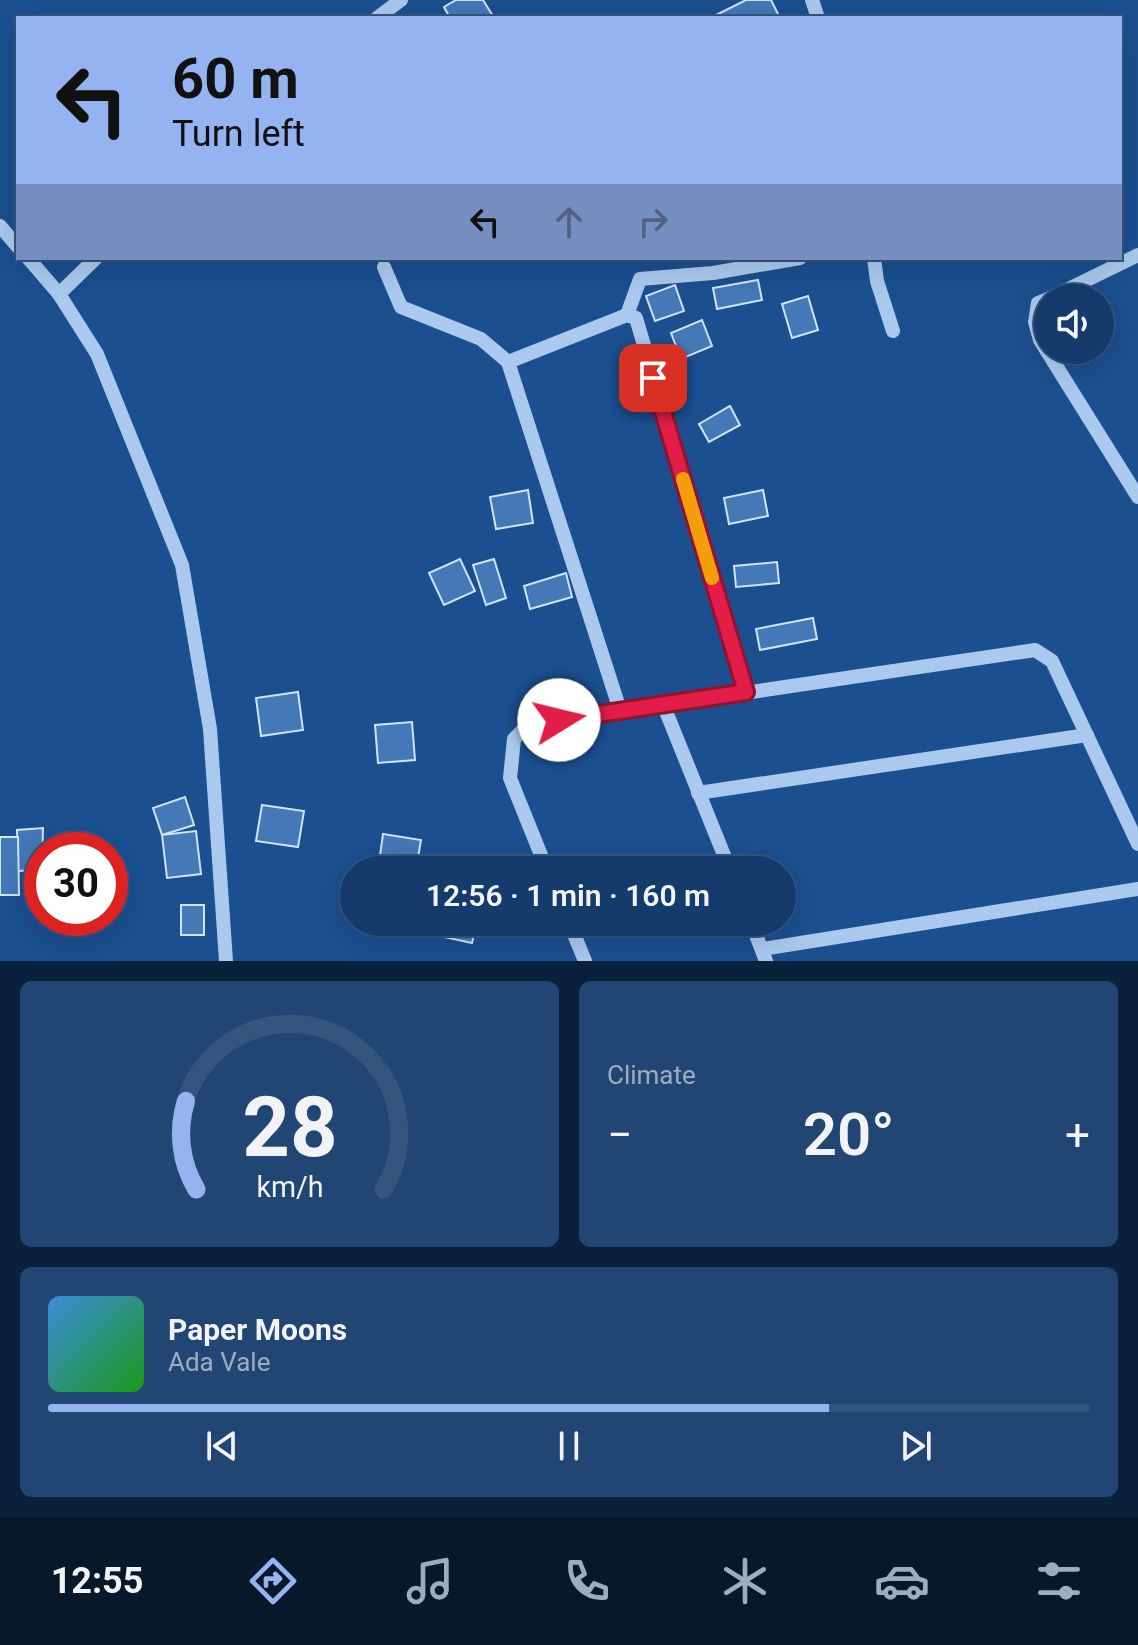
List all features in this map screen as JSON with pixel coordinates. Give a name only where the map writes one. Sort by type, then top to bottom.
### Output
[{"type":"street","points":[[380,16],[401,0]]},
{"type":"street","points":[[0,226],[16,245]]},
{"type":"street","points":[[1078,284],[1138,255]]},
{"type":"street","points":[[30,260],[59,294],[97,354],[182,565],[210,729],[226,961]]},
{"type":"street","points":[[59,294],[94,260]]},
{"type":"street","points":[[627,315],[640,279],[713,273],[788,260]]},
{"type":"street","points":[[874,260],[877,281],[893,331]]},
{"type":"street","points":[[384,267],[401,307],[481,339],[508,362],[620,710]]},
{"type":"street","points":[[508,362],[627,315],[636,318],[746,692]]},
{"type":"street","points":[[1055,364],[1138,497]]},
{"type":"street","points":[[541,856],[510,778],[514,739],[528,725],[1035,650],[1052,661],[1138,844]]},
{"type":"street","points":[[663,704],[724,856]]},
{"type":"street","points":[[698,793],[1087,735]]},
{"type":"street","points":[[757,936],[764,955],[1138,889]]},
{"type":"street","points":[[575,936],[585,961]]},
{"type":"building","points":[[456,0],[483,0],[493,16],[449,16],[444,7]]},
{"type":"building","points":[[746,0],[771,0],[779,16],[714,16]]},
{"type":"building","points":[[758,280],[762,300],[717,309],[713,288]]},
{"type":"building","points":[[675,285],[684,311],[655,321],[646,296]]},
{"type":"building","points":[[808,296],[818,330],[792,338],[782,304]]},
{"type":"building","points":[[702,320],[712,346],[681,359],[671,333]]},
{"type":"building","points":[[730,406],[740,425],[709,442],[699,424]]},
{"type":"building","points":[[528,490],[533,523],[496,529],[490,497]]},
{"type":"building","points":[[763,490],[768,516],[729,524],[724,498]]},
{"type":"building","points":[[460,559],[475,591],[444,605],[429,573]]},
{"type":"building","points":[[494,559],[506,598],[486,605],[473,565]]},
{"type":"building","points":[[777,562],[779,583],[736,587],[734,566]]},
{"type":"building","points":[[566,573],[572,597],[530,609],[524,586]]},
{"type":"building","points":[[813,618],[817,639],[760,650],[756,629]]},
{"type":"building","points":[[298,692],[303,730],[261,736],[256,698]]},
{"type":"building","points":[[412,722],[415,760],[378,763],[375,725]]},
{"type":"building","points":[[185,797],[194,825],[162,835],[153,808]]},
{"type":"building","points":[[262,805],[304,811],[298,847],[256,841]]},
{"type":"building","points":[[43,828],[43,832],[24,832],[24,871],[18,871],[17,830]]},
{"type":"building","points":[[196,831],[201,874],[167,878],[162,835]]},
{"type":"building","points":[[383,834],[421,840],[418,856],[380,856]]},
{"type":"building","points":[[0,837],[18,837],[19,895],[0,895]]},
{"type":"building","points":[[181,905],[204,905],[204,935],[181,935]]},
{"type":"building","points":[[440,936],[474,936],[472,943]]},
{"type":"slow traffic","points":[[683,479],[712,578]]},
{"type":"route","points":[[559,720],[746,692],[653,378]]}]
